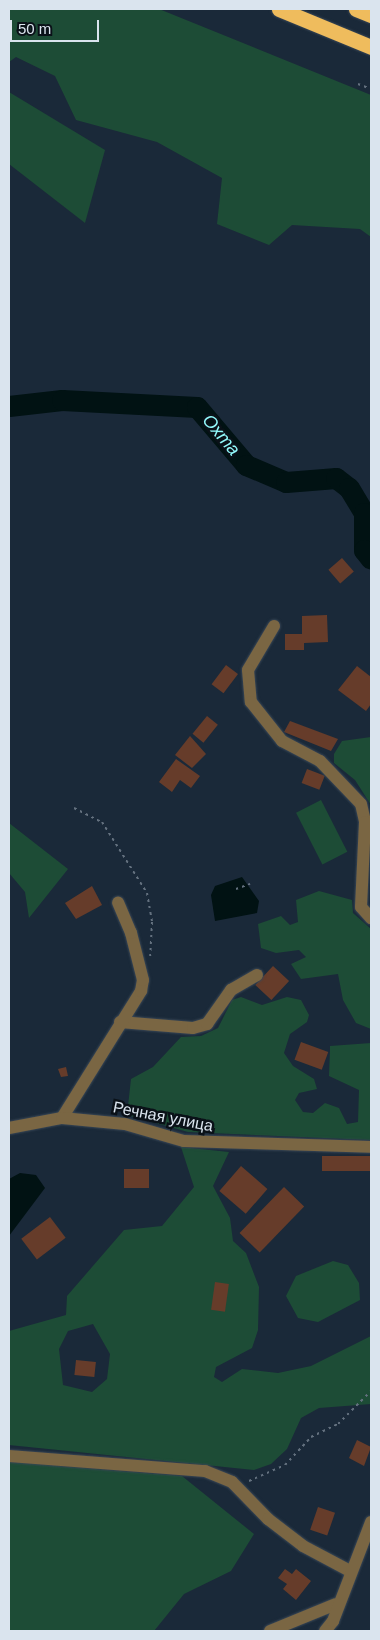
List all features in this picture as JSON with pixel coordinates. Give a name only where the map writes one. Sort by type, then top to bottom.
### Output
[{"type":"highway","points":[[279,9],[371,47]]},
{"type":"highway","points":[[356,9],[371,15]]},
{"type":"street","points":[[274,626],[248,670],[252,702],[282,741],[320,762],[360,804],[365,822],[361,908],[371,918]]},
{"type":"street","points":[[62,1118],[143,980],[118,903]]},
{"type":"street","points":[[120,1022],[193,1028],[207,1024],[231,990],[257,974]]},
{"type":"street","name":"Речная улица","points":[[9,1128],[62,1118],[125,1124],[184,1141],[371,1147]]},
{"type":"street","points":[[9,1456],[150,1464],[205,1471],[232,1482],[282,1532],[350,1571]]},
{"type":"street","points":[[325,1631],[333,1621],[336,1604],[371,1522]]},
{"type":"street","points":[[270,1631],[336,1604]]},
{"type":"path","points":[[358,84],[371,89]]},
{"type":"path","points":[[74,808],[102,822],[147,893],[152,922],[143,980]]},
{"type":"path","points":[[236,889],[250,884]]},
{"type":"path","points":[[232,1482],[271,1475],[311,1437],[338,1424],[371,1391]]},
{"type":"green space","points":[[9,9],[159,9],[371,95],[371,237],[360,229],[292,225],[269,245],[217,224],[222,178],[157,142],[76,120],[55,76],[16,57],[9,62]]},
{"type":"green space","points":[[9,92],[105,150],[85,223],[9,164]]},
{"type":"green space","points":[[371,737],[371,805],[355,780],[334,763],[334,754],[342,741]]},
{"type":"green space","points":[[321,800],[347,852],[322,864],[296,813]]},
{"type":"green space","points":[[9,823],[68,869],[29,918],[25,892],[9,873]]},
{"type":"green space","points":[[319,891],[352,900],[353,913],[371,929],[371,1029],[356,1023],[343,1000],[338,974],[301,979],[291,964],[306,957],[299,950],[276,953],[261,948],[258,924],[281,916],[290,925],[298,922],[296,900]]},
{"type":"green space","points":[[241,997],[262,1005],[287,997],[301,1000],[309,1015],[307,1022],[290,1034],[284,1053],[293,1066],[314,1079],[317,1089],[299,1093],[295,1100],[303,1112],[313,1113],[325,1103],[339,1108],[347,1124],[358,1122],[359,1090],[329,1076],[330,1046],[371,1043],[371,1140],[188,1132],[127,1115],[131,1079],[153,1067],[181,1037],[201,1036],[218,1028],[232,1000]]},
{"type":"green space","points":[[181,1147],[229,1152],[213,1186],[230,1218],[233,1241],[246,1253],[259,1287],[258,1330],[252,1348],[216,1367],[214,1377],[222,1382],[242,1369],[278,1373],[311,1366],[371,1336],[371,1404],[319,1408],[301,1418],[287,1449],[271,1464],[254,1470],[9,1445],[9,1331],[66,1315],[67,1296],[124,1230],[162,1226],[194,1187]],"holes":[[[93,1324],[110,1354],[107,1379],[92,1392],[63,1385],[59,1349],[68,1331]]]},
{"type":"green space","points":[[333,1261],[348,1265],[359,1283],[360,1300],[318,1322],[298,1318],[286,1296],[296,1276]]},
{"type":"green space","points":[[9,1462],[182,1476],[254,1534],[231,1571],[184,1594],[154,1631],[9,1631]]},
{"type":"shaded area","points":[[242,877],[259,901],[257,913],[215,921],[211,895],[215,886]]},
{"type":"shaded area","points":[[20,1173],[36,1175],[45,1188],[9,1236],[9,1179]]},
{"type":"building","points":[[342,558],[354,572],[340,583],[328,570]]},
{"type":"building","points":[[327,615],[328,642],[304,643],[304,650],[285,650],[285,634],[302,634],[302,616]]},
{"type":"building","points":[[226,665],[238,674],[224,693],[212,684]]},
{"type":"building","points":[[357,666],[371,677],[371,704],[366,711],[338,690]]},
{"type":"building","points":[[207,716],[218,725],[203,743],[193,734]]},
{"type":"building","points":[[290,721],[338,739],[331,751],[284,732]]},
{"type":"building","points":[[190,736],[206,754],[192,768],[175,755]]},
{"type":"building","points":[[176,759],[200,776],[191,788],[180,780],[172,792],[159,782]]},
{"type":"building","points":[[307,769],[325,776],[319,790],[302,783]]},
{"type":"building","points":[[92,886],[102,905],[76,919],[65,903]]},
{"type":"building","points":[[273,966],[289,981],[271,1000],[255,985]]},
{"type":"building","points":[[301,1042],[328,1052],[322,1070],[295,1060]]},
{"type":"building","points":[[66,1067],[68,1076],[61,1077],[58,1069]]},
{"type":"building","points":[[322,1156],[371,1156],[371,1171],[322,1171]]},
{"type":"building","points":[[241,1166],[267,1189],[246,1214],[219,1191]]},
{"type":"building","points":[[124,1169],[149,1169],[149,1188],[124,1188]]},
{"type":"building","points":[[284,1187],[304,1206],[260,1252],[240,1233]]},
{"type":"building","points":[[50,1217],[66,1238],[37,1259],[21,1239]]},
{"type":"building","points":[[215,1282],[229,1284],[225,1312],[211,1310]]},
{"type":"building","points":[[76,1360],[96,1362],[94,1377],[74,1375]]},
{"type":"building","points":[[357,1440],[371,1447],[364,1466],[349,1458]]},
{"type":"building","points":[[318,1507],[335,1513],[327,1536],[310,1530]]},
{"type":"building","points":[[285,1569],[292,1574],[296,1569],[311,1581],[296,1600],[283,1589],[287,1584],[278,1578]]},
{"type":"waterway","name":"Охта","points":[[9,406],[62,400],[197,407],[246,465],[286,482],[336,478],[349,488],[364,513],[364,550],[371,559]]}]
